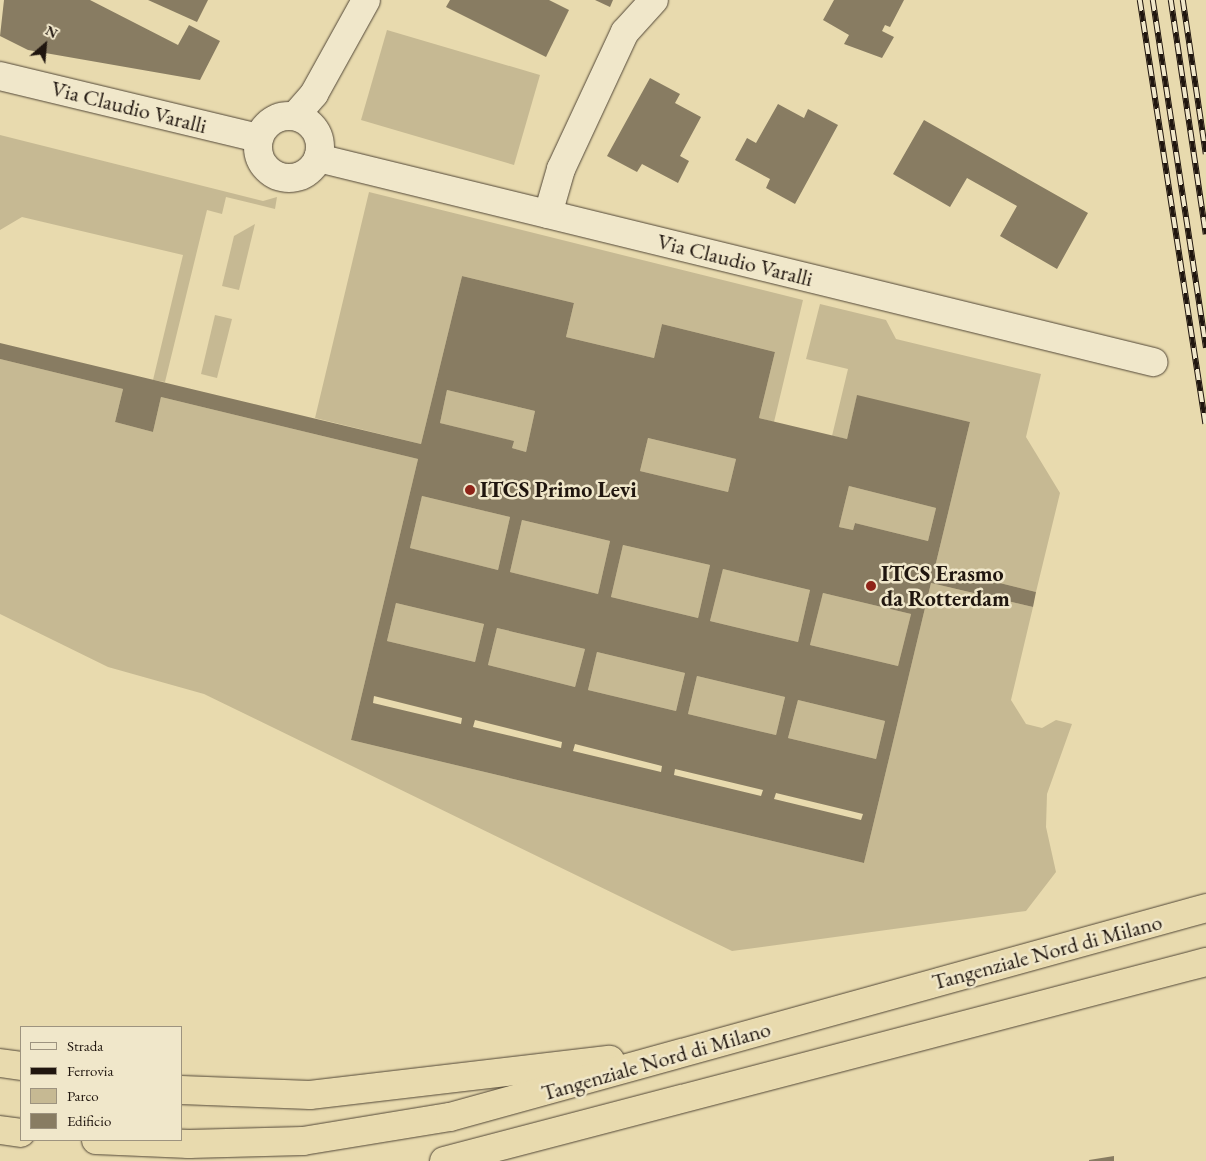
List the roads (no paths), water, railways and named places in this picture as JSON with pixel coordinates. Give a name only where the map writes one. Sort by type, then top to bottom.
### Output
[{"type":"highway","name":"Tangenziale Nord di Milano","points":[[146,1141],[246,1143],[371,1133],[533,1096],[683,1052],[1206,908]]},
{"type":"highway","name":"Tangenziale Nord di Milano","points":[[444,1161],[546,1138],[1206,962]]},
{"type":"highway","points":[[182,1090],[260,1095],[362,1091],[683,1052]]},
{"type":"highway","points":[[0,1063],[20,1066]]},
{"type":"highway","points":[[0,1130],[20,1133]]},
{"type":"highway","points":[[480,1161],[546,1138]]},
{"type":"street","points":[[295,116],[316,132],[318,158],[299,176],[276,175],[260,157],[259,138],[272,120],[295,116],[314,94],[366,0]]},
{"type":"street","points":[[548,214],[561,169],[625,32],[654,0]]},
{"type":"street","name":"Via Claudio Varalli","points":[[0,76],[259,138]]},
{"type":"street","name":"Via Claudio Varalli","points":[[318,158],[1153,362]]},
{"type":"railway","points":[[1140,0],[1206,424]]},
{"type":"railway","points":[[1153,0],[1206,348]]},
{"type":"railway","points":[[1171,0],[1206,234]]},
{"type":"railway","points":[[1183,0],[1206,154]]},
{"type":"place","name":"ITCS Primo Levi","points":[[470,490]]},
{"type":"place","name":"ITCS Erasmo da Rotterdam","points":[[871,586]]}]
